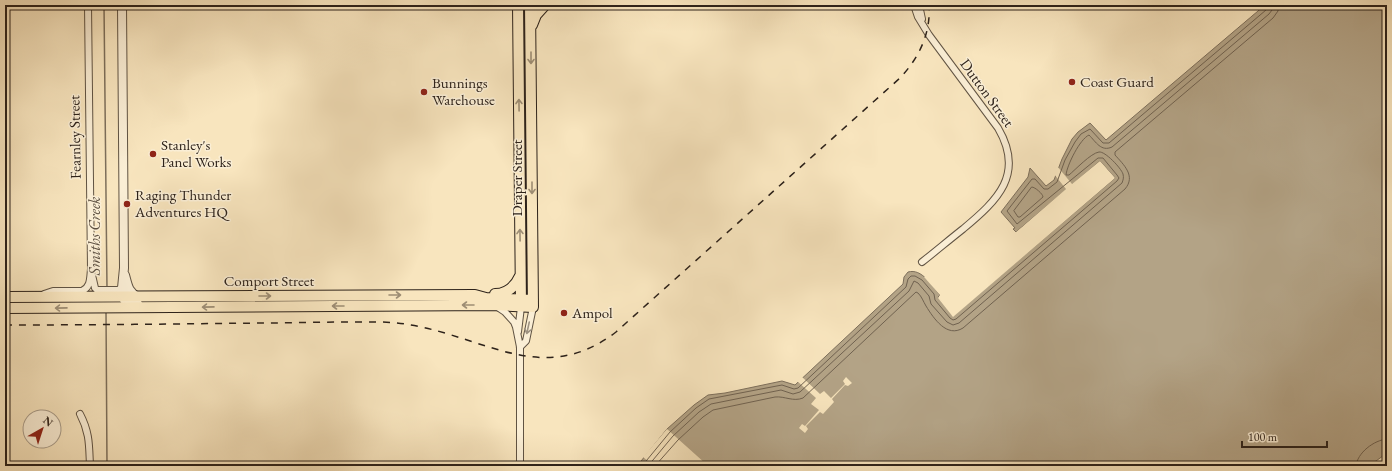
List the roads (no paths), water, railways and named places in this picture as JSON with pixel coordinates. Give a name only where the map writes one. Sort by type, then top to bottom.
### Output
[{"type":"highway","name":"Draper Street","points":[[518,5],[521,303]]},
{"type":"highway","name":"Draper Street","points":[[530,5],[533,304]]},
{"type":"highway","points":[[531,30],[536,15],[545,5]]},
{"type":"highway","points":[[474,295],[503,294],[513,287],[521,274]]},
{"type":"highway","name":"Comport Street","points":[[5,297],[108,294],[138,297],[474,295],[533,304]]},
{"type":"highway","name":"Comport Street","points":[[5,308],[186,308],[494,305],[521,303]]},
{"type":"street","name":"Fearnley Street","points":[[37,297],[51,291],[84,290],[89,283],[91,269],[88,5]]},
{"type":"street","points":[[122,5],[124,268],[129,289],[138,297]]},
{"type":"street","name":"Dutton Street","points":[[918,6],[918,17],[925,28],[998,128],[1007,144],[1009,161],[1006,179],[1001,190],[990,205],[922,262]]},
{"type":"street","points":[[124,268],[108,294],[133,304],[173,304],[186,308]]},
{"type":"street","name":"Fearnley Street","points":[[91,269],[108,294]]},
{"type":"street","name":"Draper Street","points":[[518,338],[521,303]]},
{"type":"street","name":"Draper Street","points":[[520,347],[526,341],[533,304]]},
{"type":"street","name":"Draper Street","points":[[494,305],[505,312],[514,322],[520,347],[520,466]]},
{"type":"street","points":[[80,414],[88,435],[90,466]]},
{"type":"water","points":[[1265,5],[1387,5],[1387,453],[1369,466],[637,466],[667,429],[694,405],[708,395],[782,381],[795,385],[903,284],[904,277],[908,272],[913,271],[922,275],[940,295],[938,297],[953,316],[1115,178],[1100,161],[1016,232],[1013,229],[1015,228],[1001,212],[1028,177],[1030,168],[1046,186],[1054,180],[1072,139],[1078,132],[1090,123],[1106,140]]},
{"type":"waterway","name":"Smiths Creek","points":[[104,5],[107,289]]},
{"type":"waterway","name":"Smiths Creek","points":[[106,311],[107,466]]},
{"type":"railway","points":[[5,325],[387,322],[439,331],[515,354],[540,357],[564,356],[590,348],[616,332],[900,78],[913,62],[926,35],[929,5]]},
{"type":"place","name":"Coast Guard","points":[[1072,82]]},
{"type":"place","name":"Bunnings Warehouse","points":[[424,92]]},
{"type":"place","name":"Stanley's Panel Works","points":[[153,154]]},
{"type":"place","name":"Raging Thunder Adventures HQ","points":[[127,204]]},
{"type":"place","name":"Ampol","points":[[564,313]]}]
